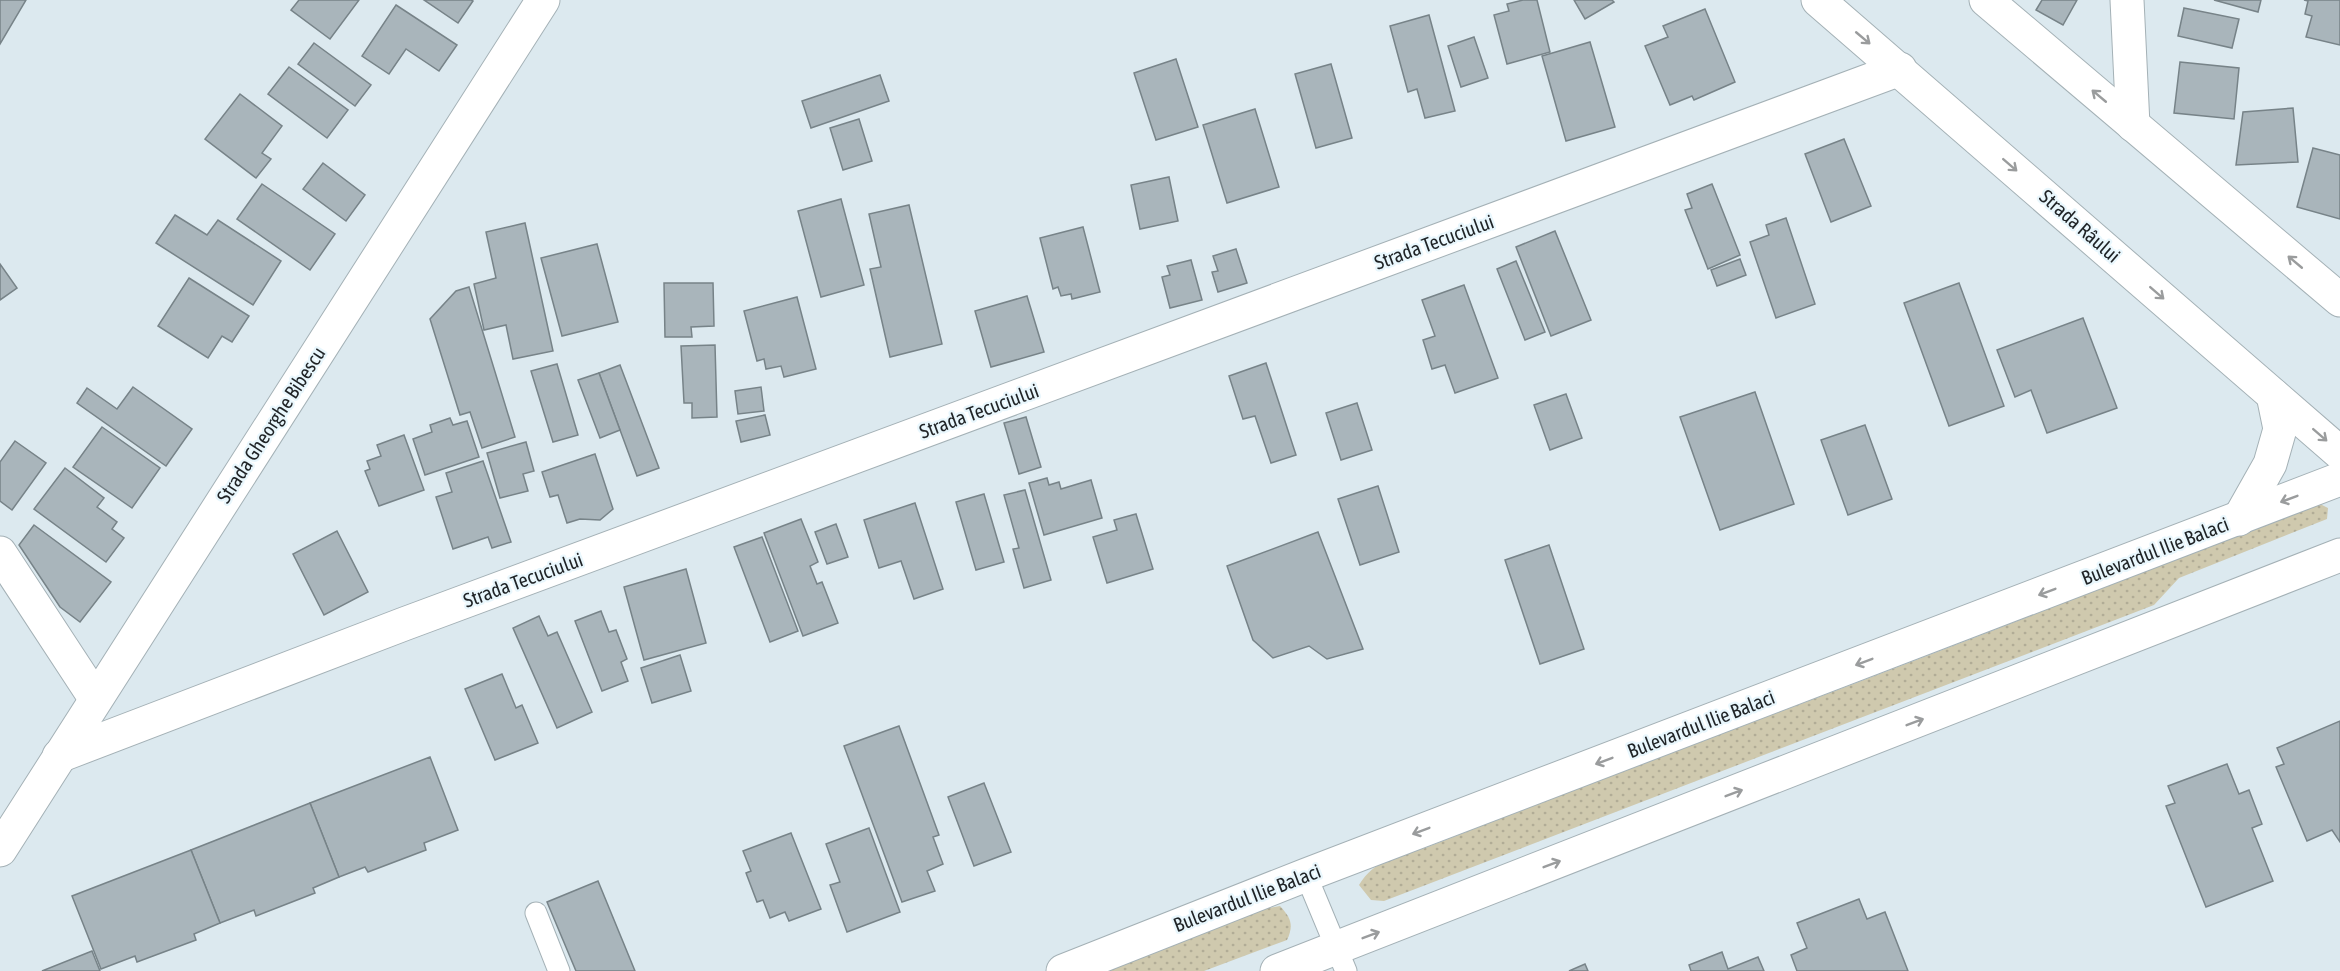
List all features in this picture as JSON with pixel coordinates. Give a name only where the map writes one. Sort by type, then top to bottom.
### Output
[{"type":"main road","name":"Strada Gheorghe Bibescu","points":[[0,850],[543,0]]},
{"type":"main road","name":"Strada Râului","points":[[1818,0],[2340,453]]},
{"type":"main road","points":[[1986,0],[2340,300]]},
{"type":"main road","points":[[2127,0],[2133,125]]},
{"type":"main road","name":"Strada Tecuciului","points":[[58,756],[415,620],[1900,69]]},
{"type":"main road","points":[[2238,519],[2270,464],[2280,429],[2273,395]]},
{"type":"main road","name":"Bulevardul Ilie Balaci","points":[[1063,971],[1306,875],[2340,479]]},
{"type":"main road","points":[[0,553],[95,698]]},
{"type":"main road","points":[[1277,971],[1341,960],[2340,555]]},
{"type":"lane","points":[[1306,875],[1341,960]]},
{"type":"lane","points":[[536,913],[560,971]]},
{"type":"shaded area","points":[[2316,502],[2328,508],[2327,519],[2179,578],[2154,605],[1384,901],[1371,900],[1359,885],[1365,876],[1388,860],[1425,848],[1983,634]]},
{"type":"shaded area","points":[[1280,906],[1290,922],[1287,940],[1204,971],[1108,971],[1263,909]]},
{"type":"building","points":[[0,0],[26,0],[0,44]]},
{"type":"building","points":[[299,0],[359,0],[330,39],[291,10]]},
{"type":"building","points":[[424,0],[471,0],[473,1],[458,23]]},
{"type":"building","points":[[1523,0],[1537,0],[1550,52],[1507,64],[1494,15],[1509,11],[1507,4]]},
{"type":"building","points":[[1574,0],[1612,0],[1614,2],[1585,19]]},
{"type":"building","points":[[2042,0],[2077,0],[2063,25],[2036,10]]},
{"type":"building","points":[[2214,0],[2261,0],[2258,12]]},
{"type":"building","points":[[2304,0],[2340,0],[2340,45],[2306,37],[2312,16],[2305,14],[2308,1]]},
{"type":"building","points":[[396,5],[457,45],[439,71],[406,49],[389,74],[362,56]]},
{"type":"building","points":[[2184,8],[2239,19],[2232,48],[2178,36]]},
{"type":"building","points":[[1705,9],[1735,82],[1694,100],[1692,96],[1670,105],[1645,46],[1668,37],[1663,26]]},
{"type":"building","points":[[1429,15],[1455,111],[1425,118],[1417,89],[1408,92],[1390,26]]},
{"type":"building","points":[[1474,37],[1488,78],[1461,87],[1448,46]]},
{"type":"building","points":[[1590,42],[1615,127],[1566,141],[1542,56]]},
{"type":"building","points":[[314,43],[371,85],[355,106],[298,64]]},
{"type":"building","points":[[1176,59],[1198,127],[1156,140],[1134,73]]},
{"type":"building","points":[[2180,62],[2239,68],[2234,119],[2174,113]]},
{"type":"building","points":[[1331,64],[1352,138],[1316,148],[1295,74]]},
{"type":"building","points":[[289,67],[348,110],[327,138],[268,94]]},
{"type":"building","points":[[880,75],[889,101],[811,128],[802,101]]},
{"type":"building","points":[[240,94],[282,126],[262,153],[271,159],[256,178],[205,139]]},
{"type":"building","points":[[2293,108],[2298,162],[2236,165],[2243,112]]},
{"type":"building","points":[[1255,109],[1279,187],[1227,203],[1203,125]]},
{"type":"building","points":[[859,119],[872,161],[843,170],[830,128]]},
{"type":"building","points":[[1844,139],[1871,206],[1831,222],[1805,154]]},
{"type":"building","points":[[2313,148],[2340,155],[2340,219],[2297,207]]},
{"type":"building","points":[[323,163],[365,195],[346,221],[303,189]]},
{"type":"building","points":[[1169,177],[1178,221],[1140,229],[1131,185]]},
{"type":"building","points":[[262,184],[335,234],[310,270],[237,219]]},
{"type":"building","points":[[1712,184],[1740,255],[1708,269],[1685,210],[1692,208],[1687,194]]},
{"type":"building","points":[[841,199],[864,285],[821,297],[798,211]]},
{"type":"building","points":[[909,205],[942,344],[890,357],[870,269],[881,267],[869,214]]},
{"type":"building","points":[[175,215],[207,235],[218,220],[281,261],[253,305],[156,243]]},
{"type":"building","points":[[1786,218],[1815,304],[1776,318],[1750,242],[1769,235],[1766,225]]},
{"type":"building","points":[[525,223],[553,351],[513,359],[506,325],[484,330],[474,284],[496,278],[486,232]]},
{"type":"building","points":[[1083,227],[1100,292],[1072,299],[1071,294],[1061,296],[1058,287],[1053,289],[1040,238]]},
{"type":"building","points":[[1555,231],[1591,320],[1551,336],[1516,247]]},
{"type":"building","points":[[597,244],[618,322],[562,336],[541,258]]},
{"type":"building","points":[[1236,249],[1247,283],[1218,292],[1212,272],[1218,271],[1213,256]]},
{"type":"building","points":[[1740,259],[1746,275],[1717,286],[1711,270]]},
{"type":"building","points":[[1191,260],[1202,300],[1170,308],[1162,277],[1170,275],[1167,266]]},
{"type":"building","points":[[1516,261],[1545,332],[1525,340],[1497,269]]},
{"type":"building","points":[[0,264],[17,288],[0,300]]},
{"type":"building","points":[[189,278],[249,316],[232,342],[222,336],[208,358],[158,326]]},
{"type":"building","points":[[664,283],[713,283],[714,326],[691,327],[692,337],[665,337]]},
{"type":"building","points":[[1959,283],[2004,406],[1949,426],[1904,303]]},
{"type":"building","points":[[1464,285],[1498,378],[1455,393],[1445,365],[1432,369],[1423,340],[1435,336],[1422,300]]},
{"type":"building","points":[[469,287],[515,437],[482,448],[470,412],[460,415],[430,319],[456,291]]},
{"type":"building","points":[[1027,296],[1044,352],[991,367],[975,311]]},
{"type":"building","points":[[797,297],[816,369],[784,377],[781,366],[766,369],[764,359],[757,361],[744,311]]},
{"type":"building","points":[[2083,318],[2117,408],[2047,433],[2031,390],[2015,397],[1997,350]]},
{"type":"building","points":[[715,345],[717,417],[692,418],[692,403],[684,403],[681,346]]},
{"type":"building","points":[[1266,363],[1296,455],[1271,463],[1255,416],[1243,419],[1229,376]]},
{"type":"building","points":[[557,364],[578,435],[553,442],[531,371]]},
{"type":"building","points":[[620,365],[659,468],[637,476],[599,373]]},
{"type":"building","points":[[599,373],[620,430],[600,438],[578,380]]},
{"type":"building","points":[[133,387],[192,429],[166,466],[77,403],[87,388],[117,409]]},
{"type":"building","points":[[761,387],[764,411],[738,414],[735,391]]},
{"type":"building","points":[[1755,392],[1794,504],[1720,530],[1680,417]]},
{"type":"building","points":[[1566,394],[1582,438],[1550,450],[1534,405]]},
{"type":"building","points":[[1357,403],[1372,450],[1341,460],[1326,413]]},
{"type":"building","points":[[765,415],[770,435],[741,442],[736,421]]},
{"type":"building","points":[[1026,417],[1041,467],[1019,474],[1004,423]]},
{"type":"building","points":[[450,418],[453,425],[467,421],[479,457],[425,475],[413,439],[432,432],[430,425]]},
{"type":"building","points":[[1865,425],[1892,499],[1848,515],[1821,440]]},
{"type":"building","points":[[102,427],[160,468],[132,508],[73,467]]},
{"type":"building","points":[[404,435],[424,490],[379,506],[365,471],[370,469],[367,461],[381,456],[377,445]]},
{"type":"building","points":[[15,441],[46,463],[12,510],[0,501],[0,462]]},
{"type":"building","points":[[526,442],[534,471],[523,474],[528,491],[500,498],[487,453]]},
{"type":"building","points":[[595,454],[613,509],[600,520],[580,519],[567,523],[558,495],[550,497],[542,472]]},
{"type":"building","points":[[483,461],[511,542],[492,548],[488,537],[453,549],[436,497],[452,492],[446,473]]},
{"type":"building","points":[[65,468],[104,498],[97,507],[117,522],[112,529],[124,538],[106,562],[34,509]]},
{"type":"building","points":[[1047,478],[1049,485],[1059,482],[1061,489],[1091,480],[1102,518],[1044,535],[1029,483]]},
{"type":"building","points":[[1378,486],[1399,552],[1360,565],[1338,499]]},
{"type":"building","points":[[1025,490],[1051,580],[1024,588],[1013,549],[1019,548],[1004,495]]},
{"type":"building","points":[[984,494],[1004,562],[976,570],[956,502]]},
{"type":"building","points":[[915,503],[943,589],[914,599],[901,561],[879,568],[864,520]]},
{"type":"building","points":[[1136,514],[1153,569],[1107,583],[1093,537],[1117,530],[1114,520]]},
{"type":"building","points":[[801,519],[818,562],[810,566],[817,584],[822,582],[838,623],[803,636],[764,533]]},
{"type":"building","points":[[836,524],[848,557],[827,564],[815,532]]},
{"type":"building","points":[[34,525],[111,582],[80,622],[60,607],[19,545]]},
{"type":"building","points":[[337,531],[368,592],[324,615],[293,554]]},
{"type":"building","points":[[1318,532],[1363,649],[1327,659],[1309,646],[1273,658],[1253,640],[1227,566]]},
{"type":"building","points":[[762,537],[798,631],[770,642],[734,547]]},
{"type":"building","points":[[1549,545],[1584,649],[1540,664],[1505,560]]},
{"type":"building","points":[[686,569],[706,643],[644,660],[624,587]]},
{"type":"building","points":[[601,611],[609,632],[616,630],[627,659],[621,662],[628,681],[602,691],[575,621]]},
{"type":"building","points":[[539,616],[548,636],[557,632],[592,712],[557,728],[513,628]]},
{"type":"building","points":[[680,655],[691,691],[652,703],[641,668]]},
{"type":"building","points":[[502,674],[516,708],[522,705],[538,743],[495,760],[465,689]]},
{"type":"building","points":[[2340,721],[2340,842],[2332,830],[2307,841],[2276,767],[2284,764],[2277,748]]},
{"type":"building","points":[[899,726],[939,835],[933,837],[943,864],[927,871],[935,891],[902,902],[844,746]]},
{"type":"building","points":[[430,757],[458,830],[424,843],[426,850],[368,872],[365,867],[339,877],[310,803]]},
{"type":"building","points":[[2227,764],[2239,794],[2249,790],[2262,824],[2252,828],[2273,881],[2206,907],[2166,806],[2175,803],[2168,786]]},
{"type":"building","points":[[984,783],[1011,852],[974,866],[948,797]]},
{"type":"building","points":[[310,803],[339,877],[313,888],[315,893],[256,916],[254,910],[220,923],[191,850]]},
{"type":"building","points":[[869,828],[900,912],[847,932],[830,885],[840,882],[826,844]]},
{"type":"building","points":[[791,833],[821,909],[789,921],[785,912],[770,918],[763,900],[757,902],[746,873],[751,871],[743,851]]},
{"type":"building","points":[[191,850],[220,923],[194,934],[196,940],[137,962],[135,956],[101,969],[72,896]]},
{"type":"building","points":[[598,881],[635,971],[576,971],[547,902]]},
{"type":"building","points":[[1859,899],[1867,919],[1885,912],[1908,971],[1797,971],[1791,955],[1807,948],[1797,923]]},
{"type":"building","points":[[92,951],[100,971],[42,971]]},
{"type":"building","points":[[1722,952],[1728,969],[1758,957],[1764,971],[1691,971],[1689,965]]},
{"type":"building","points":[[1585,964],[1588,971],[1569,971]]}]
